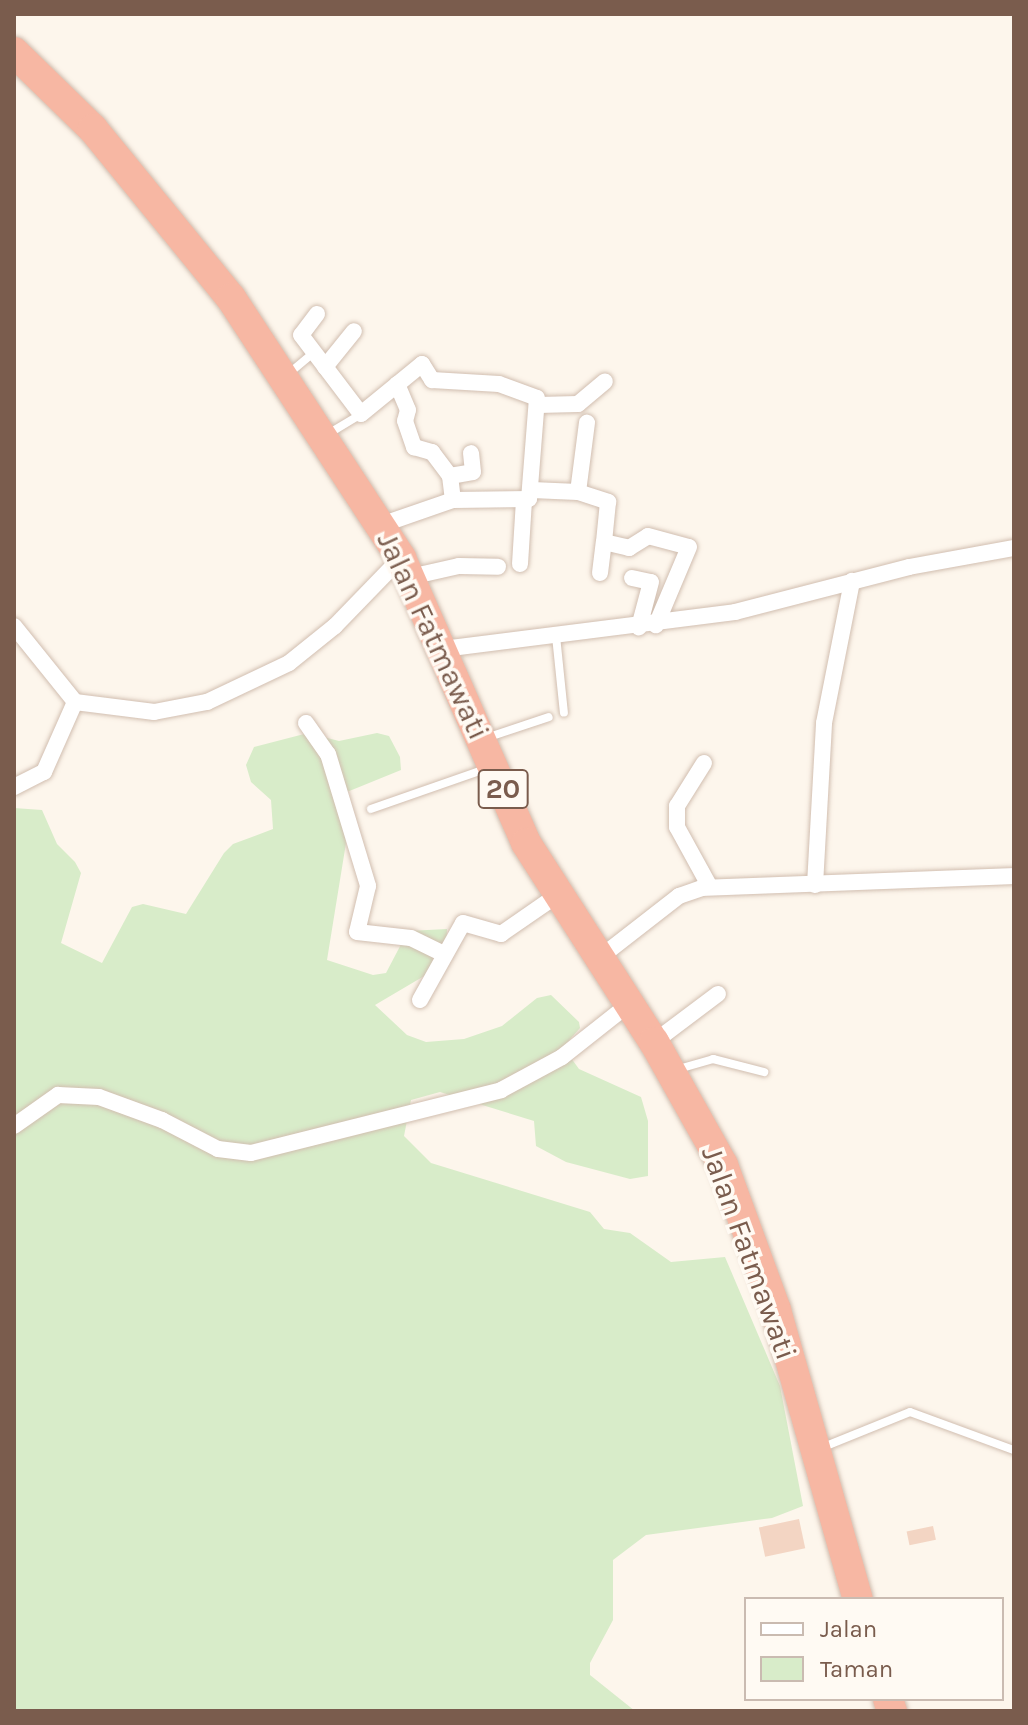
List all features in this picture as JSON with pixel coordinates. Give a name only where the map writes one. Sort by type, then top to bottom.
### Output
[{"type":"highway","name":"Jalan Fatmawati","points":[[14,52],[149,192],[285,376],[381,525],[405,568],[556,896],[654,1042],[723,1165],[776,1310],[857,1597]]},
{"type":"street","points":[[317,314],[301,335],[361,414],[422,364],[432,380],[499,384],[533,395],[538,405],[520,564]]},
{"type":"street","points":[[325,367],[354,331]]},
{"type":"street","points":[[538,405],[578,404],[605,381]]},
{"type":"street","points":[[397,384],[414,447],[432,452],[450,476],[453,500]]},
{"type":"street","points":[[578,492],[587,423]]},
{"type":"street","points":[[450,476],[473,472],[471,453]]},
{"type":"street","points":[[381,525],[453,500],[578,492],[608,502],[600,573]]},
{"type":"street","points":[[604,542],[629,548],[648,536],[689,547],[656,625]]},
{"type":"street","points":[[443,649],[656,625],[735,612],[852,581],[1014,548]]},
{"type":"street","points":[[14,626],[75,702],[154,712],[207,702],[256,681],[335,626],[405,568],[498,567]]},
{"type":"street","points":[[632,578],[651,582],[639,627]]},
{"type":"street","points":[[815,885],[824,723],[852,581]]},
{"type":"street","points":[[14,787],[50,765],[75,702]]},
{"type":"street","points":[[306,723],[328,754],[368,886],[357,932],[411,938],[444,954]]},
{"type":"street","points":[[704,763],[677,806],[677,827],[710,887]]},
{"type":"street","points":[[598,959],[679,896],[710,887],[1014,876]]},
{"type":"street","points":[[420,1000],[463,923],[501,934],[556,896]]},
{"type":"street","points":[[654,1042],[718,994]]},
{"type":"street","points":[[14,1126],[58,1095],[99,1097],[148,1114],[218,1149],[251,1153],[501,1090],[562,1057],[629,1004]]},
{"type":"lane","points":[[285,376],[314,352]]},
{"type":"lane","points":[[324,437],[361,414]]},
{"type":"lane","points":[[556,636],[564,713]]},
{"type":"lane","points":[[371,809],[488,753],[549,717]]},
{"type":"lane","points":[[671,1072],[696,1060],[713,1059],[764,1072]]},
{"type":"lane","points":[[814,1451],[910,1412],[1014,1450]]},
{"type":"green space","points":[[308,733],[339,741],[377,733],[389,736],[400,757],[401,770],[342,794],[346,843],[327,960],[373,975],[386,973],[408,931],[447,929],[446,956],[436,969],[375,1005],[407,1035],[426,1042],[464,1039],[502,1026],[537,998],[551,995],[579,1022],[580,1028],[563,1047],[579,1069],[641,1097],[648,1121],[648,1176],[630,1179],[566,1162],[536,1146],[534,1121],[440,1092],[411,1100],[404,1136],[431,1163],[590,1212],[604,1229],[630,1233],[671,1262],[725,1257],[780,1386],[803,1506],[772,1518],[646,1535],[613,1560],[613,1620],[590,1663],[590,1675],[635,1711],[14,1711],[14,808],[42,810],[57,844],[75,862],[81,873],[61,943],[102,963],[132,907],[143,904],[186,914],[224,853],[233,844],[273,829],[271,800],[251,782],[246,765],[254,747]]},
{"type":"building","points":[[799,1519],[805,1548],[765,1557],[759,1528]]},
{"type":"building","points":[[933,1526],[936,1540],[910,1545],[907,1532]]}]
